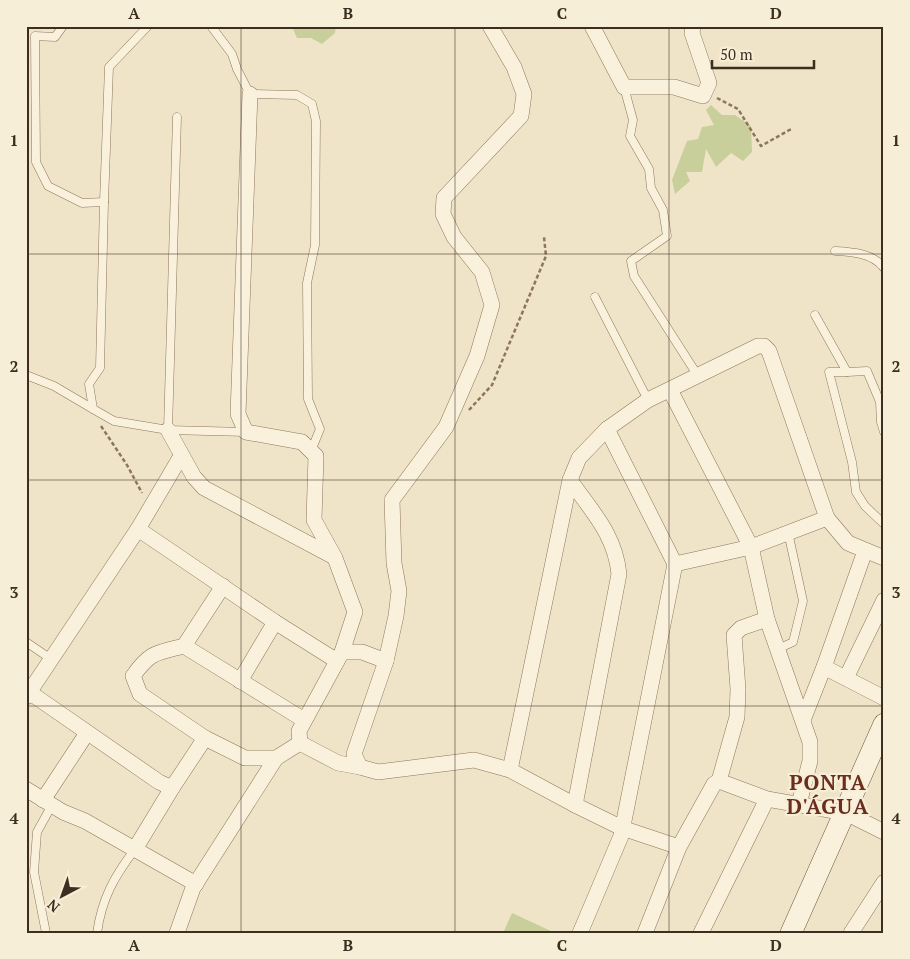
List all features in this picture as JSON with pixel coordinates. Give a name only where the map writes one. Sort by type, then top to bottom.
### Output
[{"type":"street","points":[[360,768],[354,754],[386,661],[399,591],[394,563],[392,500],[446,427],[477,356],[492,305],[482,272],[454,237],[443,214],[444,198],[521,116],[524,94],[514,67],[490,26]]},
{"type":"street","points":[[592,26],[624,88],[674,87],[703,96],[709,83],[692,33],[693,26]]},
{"type":"street","points":[[250,94],[238,414],[246,432],[302,442],[316,456],[314,520],[335,558],[355,612],[340,656],[299,730],[300,743]]},
{"type":"street","points":[[510,770],[570,480],[579,458],[606,430],[648,400],[758,346],[764,346],[769,350],[827,518],[848,543],[884,558]]},
{"type":"street","points":[[670,390],[751,547],[767,619],[810,742],[810,761],[799,804]]},
{"type":"street","points":[[168,430],[180,456],[204,488],[335,558]]},
{"type":"street","points":[[580,933],[622,828],[675,564],[606,430]]},
{"type":"street","points":[[172,788],[159,782],[28,694],[138,529],[180,456]]},
{"type":"street","points":[[570,480],[608,535],[617,555],[619,574],[575,805]]},
{"type":"street","points":[[675,564],[751,547],[827,518]]},
{"type":"street","points":[[138,529],[275,622],[340,656],[362,652],[386,661]]},
{"type":"street","points":[[803,720],[824,667],[865,550]]},
{"type":"street","points":[[223,586],[184,646],[145,659],[132,676],[140,694],[205,738],[245,758],[276,758]]},
{"type":"street","points":[[846,678],[884,600]]},
{"type":"street","points":[[645,933],[679,847],[714,784],[719,781],[737,717],[738,689],[734,635],[741,628],[767,619]]},
{"type":"street","points":[[240,681],[275,622]]},
{"type":"street","points":[[184,646],[304,720]]},
{"type":"street","points":[[824,667],[884,698]]},
{"type":"street","points":[[797,930],[884,724]]},
{"type":"street","points":[[47,802],[87,732]]},
{"type":"street","points":[[135,849],[205,738]]},
{"type":"street","points":[[300,743],[338,763],[378,772],[474,760],[510,770],[622,828],[679,847]]},
{"type":"street","points":[[177,933],[196,884],[276,758],[300,743]]},
{"type":"street","points":[[719,781],[767,799],[846,813],[884,832]]},
{"type":"street","points":[[26,789],[196,884]]},
{"type":"street","points":[[701,933],[767,799]]},
{"type":"street","points":[[851,933],[884,882]]},
{"type":"lane","points":[[26,35],[55,37],[63,26]]},
{"type":"lane","points":[[93,409],[89,384],[100,368],[109,67],[148,26]]},
{"type":"lane","points":[[211,26],[232,54],[237,69],[250,94],[297,94],[312,104],[316,121],[315,245],[307,283],[308,399],[320,429],[311,451]]},
{"type":"lane","points":[[35,36],[36,162],[48,186],[82,203],[104,202]]},
{"type":"lane","points":[[624,88],[633,120],[630,136],[649,169],[651,188],[663,210],[667,236],[631,261],[634,276],[698,376]]},
{"type":"lane","points":[[168,430],[177,117]]},
{"type":"lane","points":[[835,251],[857,252],[880,263],[884,268]]},
{"type":"lane","points":[[596,297],[648,400]]},
{"type":"lane","points":[[815,315],[847,372]]},
{"type":"lane","points":[[884,432],[881,422],[880,402],[867,371],[829,372],[852,462],[856,492],[865,506],[884,524]]},
{"type":"lane","points":[[26,376],[54,386],[114,421],[168,430],[246,432]]},
{"type":"lane","points":[[778,649],[793,642],[803,601],[788,532]]},
{"type":"lane","points":[[26,642],[51,659]]},
{"type":"lane","points":[[46,933],[34,872],[37,832],[47,802]]},
{"type":"lane","points":[[97,933],[101,909],[115,875],[135,849]]},
{"type":"path","points":[[703,96],[719,99],[738,109],[761,146],[793,128]]},
{"type":"path","points":[[466,412],[492,385],[546,256],[544,237]]},
{"type":"path","points":[[93,409],[100,426],[127,466],[150,508]]},
{"type":"green space","points":[[282,26],[336,26],[335,33],[322,44],[311,38],[297,38],[293,29]]},
{"type":"green space","points":[[711,105],[722,115],[735,115],[751,126],[752,152],[743,161],[731,153],[716,167],[706,149],[702,172],[686,172],[690,181],[675,194],[672,180],[687,141],[698,139],[702,127],[714,125],[706,110]]},
{"type":"green space","points":[[512,913],[551,931],[550,933],[503,933]]},
{"type":"district","name":"PONTA D'ÁGUA","points":[[828,794]]}]
